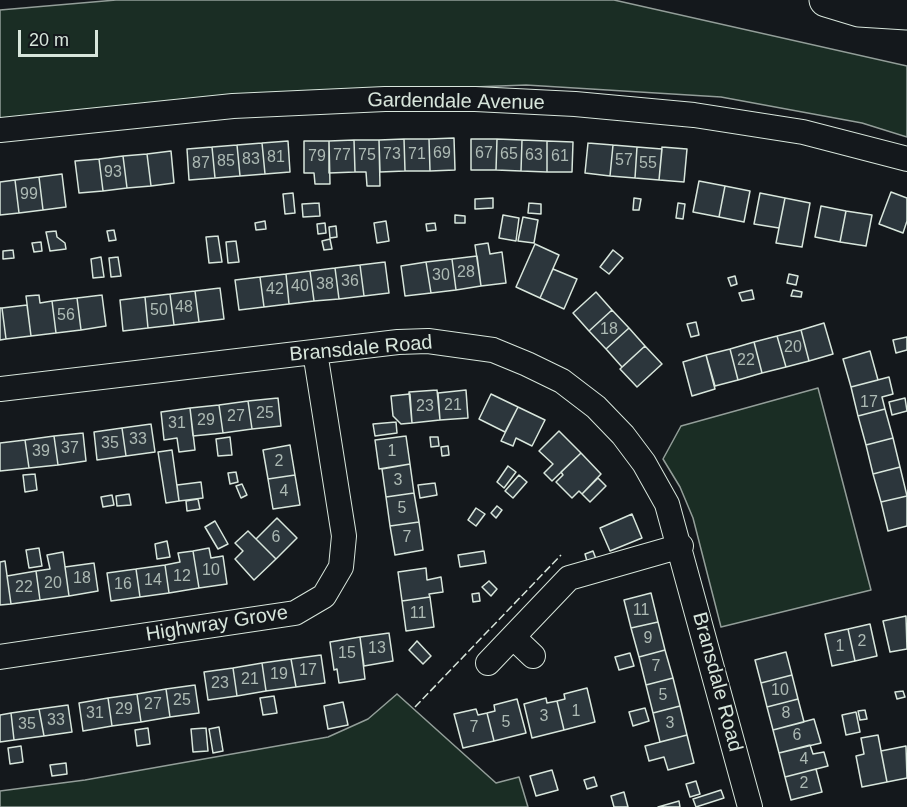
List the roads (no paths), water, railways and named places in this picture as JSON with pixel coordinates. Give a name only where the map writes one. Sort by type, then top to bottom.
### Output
[{"type":"highway","points":[[826,0],[859,10],[907,13]]},
{"type":"street","name":"Gardendale Avenue","points":[[0,130],[233,106],[385,99],[475,99],[694,115],[803,132],[907,159]]},
{"type":"street","name":"Bransdale Road","points":[[0,389],[398,342],[457,344],[492,350],[562,381],[596,407],[644,463],[667,504],[681,546],[750,807]]},
{"type":"street","name":"Highwray Grove","points":[[0,657],[295,613],[324,596],[341,567],[344,536],[315,352]]},
{"type":"street","points":[[488,663],[569,578],[681,546]]},
{"type":"street","points":[[513,637],[533,656]]}]
